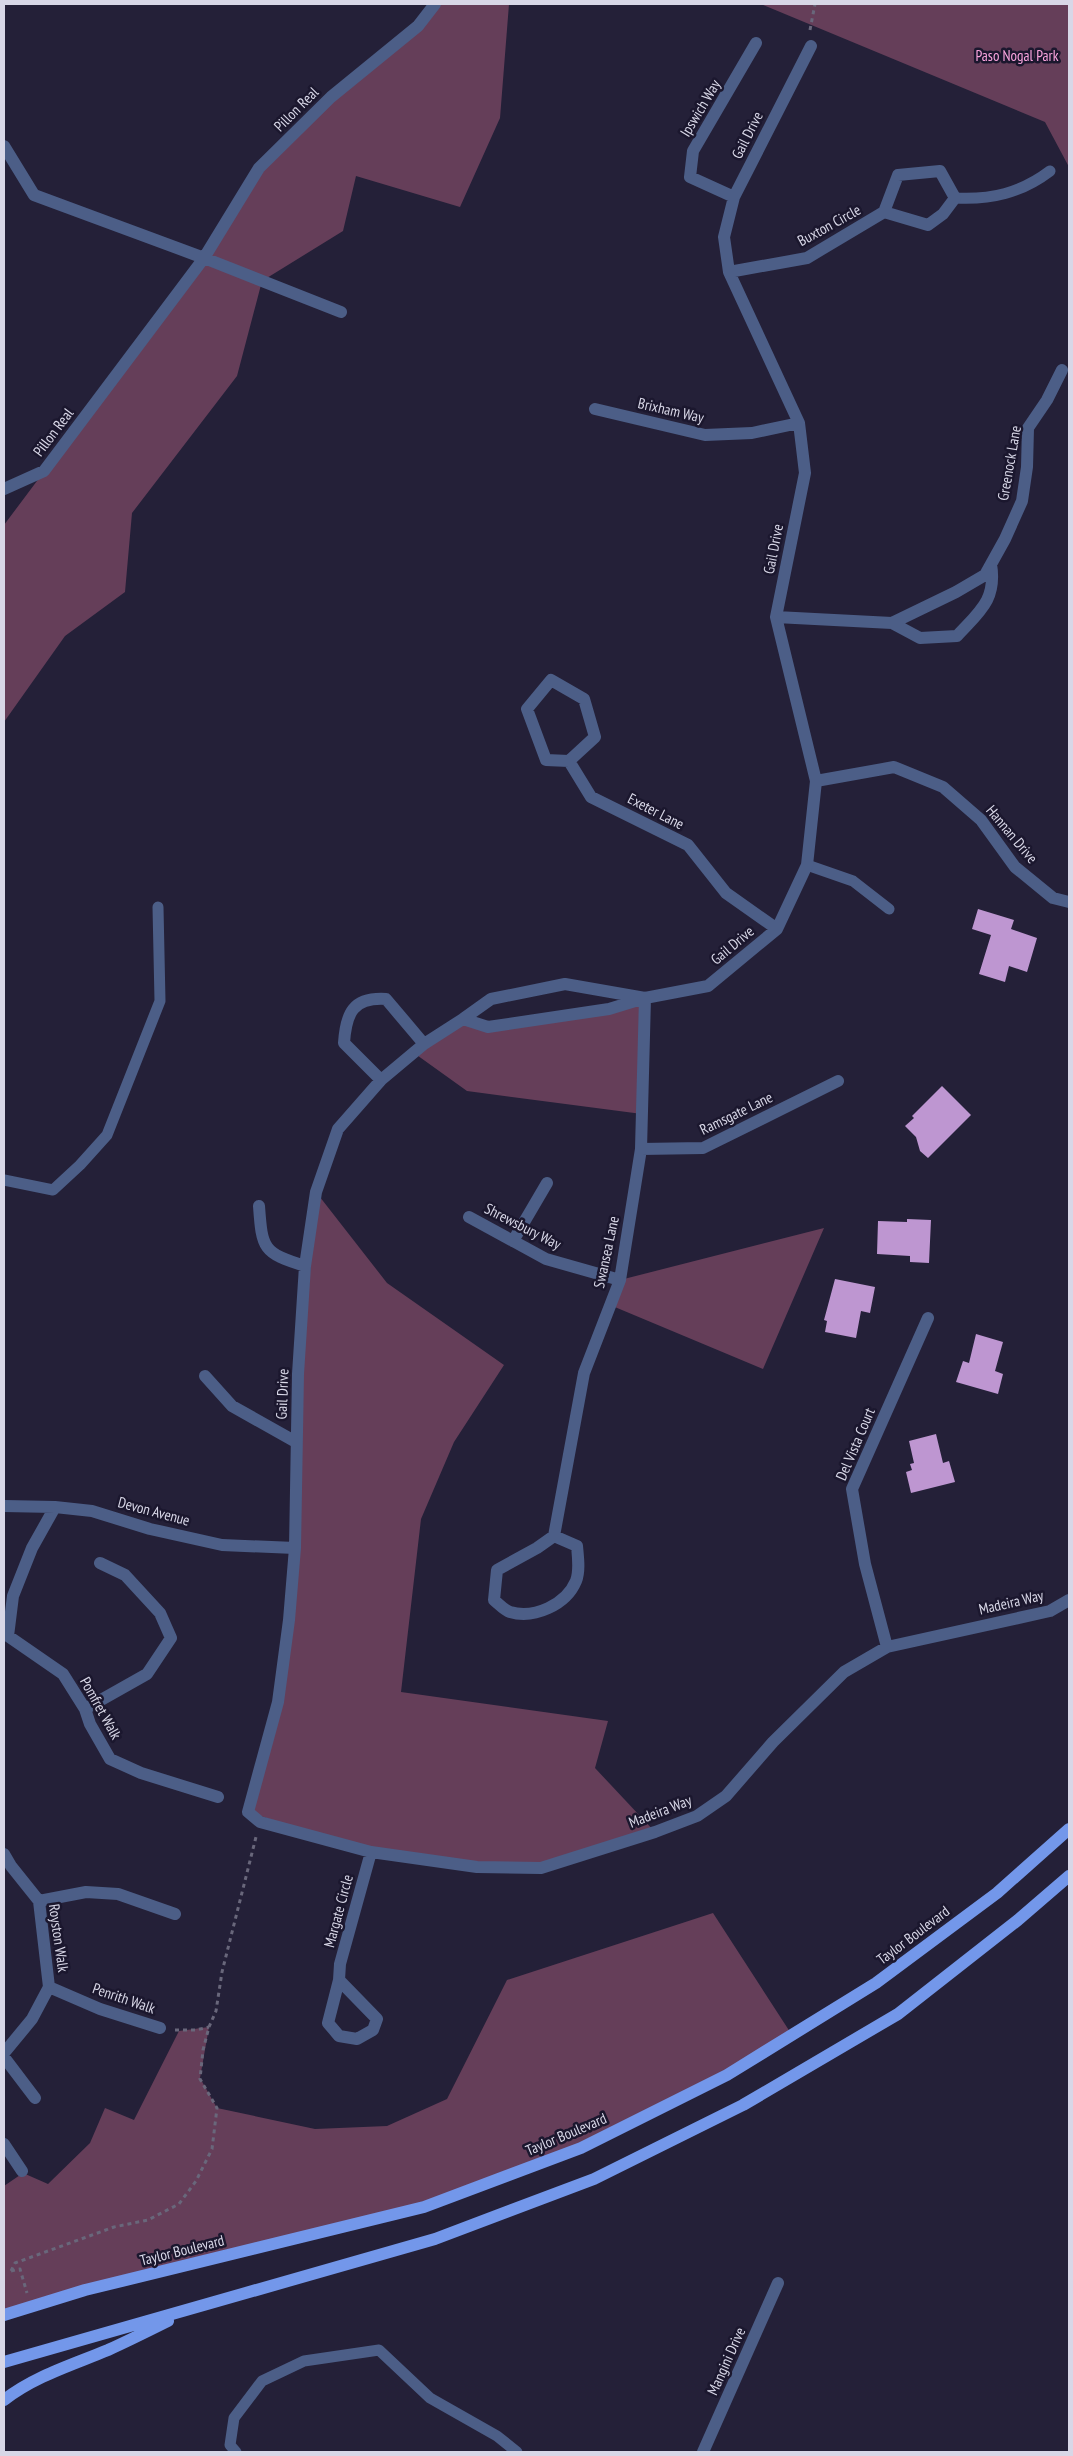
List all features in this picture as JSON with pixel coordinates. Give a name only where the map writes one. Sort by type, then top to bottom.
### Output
[{"type":"main road","name":"Taylor Boulevard","points":[[4,2315],[85,2290],[424,2207],[581,2148],[727,2075],[876,1984],[997,1893],[1069,1829]]},
{"type":"main road","points":[[4,2362],[435,2239],[594,2179],[743,2105],[898,2014],[1018,1920],[1069,1876]]},
{"type":"main road","points":[[4,2400],[16,2390],[55,2370],[109,2349],[200,2306]]},
{"type":"street","name":"Pillon Real","points":[[4,489],[44,471],[204,258],[260,168],[331,97],[418,26],[435,4]]},
{"type":"street","name":"Ipswich Way","points":[[734,197],[690,176],[693,151],[756,43]]},
{"type":"street","name":"Gail Drive","points":[[463,1019],[488,1028],[609,1009],[645,998],[708,986],[777,929],[807,865],[816,781],[776,617],[805,473],[798,424],[729,272],[724,237],[734,197],[811,46]]},
{"type":"street","points":[[4,146],[34,195],[204,258],[341,312]]},
{"type":"street","name":"Buxton Circle","points":[[729,272],[807,258],[884,212],[898,175],[940,171],[955,198],[944,214],[928,225],[884,212]]},
{"type":"street","name":"Greenock Lane","points":[[892,623],[956,592],[985,575],[1005,539],[1022,501],[1027,467],[1028,428],[1047,400],[1062,370]]},
{"type":"street","name":"Brixham Way","points":[[595,409],[705,435],[752,433],[798,424]]},
{"type":"street","name":"Greenock Lane","points":[[776,617],[892,623],[920,638],[958,636],[988,603],[993,576],[991,564]]},
{"type":"street","points":[[551,680],[584,698],[595,737],[569,761],[546,760],[527,709],[551,680]]},
{"type":"street","name":"Exeter Lane","points":[[569,761],[592,797],[688,845],[726,893],[777,929]]},
{"type":"street","name":"Hannan Drive","points":[[816,781],[894,767],[943,787],[981,820],[1016,867],[1053,898],[1069,902]]},
{"type":"street","name":"Gail Drive","points":[[260,1822],[248,1812],[278,1702],[296,1548],[296,1442],[305,1266],[316,1192],[338,1129],[381,1080],[424,1044],[492,999],[565,984],[645,998]]},
{"type":"street","points":[[381,1080],[344,1042],[345,1020],[353,1008],[373,998],[386,999],[424,1044]]},
{"type":"street","name":"Swansea Lane","points":[[554,1536],[584,1373],[620,1280],[641,1149],[645,998]]},
{"type":"street","name":"Ramsgate Lane","points":[[641,1149],[703,1148],[838,1081]]},
{"type":"street","points":[[513,1241],[546,1183]]},
{"type":"street","points":[[259,1206],[261,1238],[276,1257],[305,1266]]},
{"type":"street","name":"Shrewsbury Way","points":[[469,1217],[546,1259],[620,1280]]},
{"type":"street","name":"Del Vista Court","points":[[886,1647],[865,1564],[852,1489],[928,1318]]},
{"type":"street","points":[[205,1376],[232,1406],[296,1442]]},
{"type":"street","name":"Devon Avenue","points":[[4,1506],[55,1507],[92,1511],[150,1529],[222,1545],[296,1548]]},
{"type":"street","name":"Pomfret Walk","points":[[55,1507],[32,1548],[13,1596],[6,1637],[63,1674],[85,1709],[90,1724],[110,1758],[141,1773],[218,1797]]},
{"type":"street","points":[[554,1536],[577,1546],[579,1561],[576,1581],[564,1599],[533,1614],[508,1611],[494,1600],[497,1570],[537,1548],[554,1536]]},
{"type":"street","points":[[85,1709],[147,1674],[171,1638],[160,1613],[125,1576],[100,1563]]},
{"type":"street","name":"Madeira Way","points":[[260,1822],[372,1852],[477,1867],[541,1868],[655,1832],[697,1816],[726,1796],[773,1742],[844,1672],[886,1647],[1050,1611],[1069,1600]]},
{"type":"street","name":"Margate Circle","points":[[339,1980],[377,2020],[373,2030],[357,2039],[339,2036],[328,2023],[339,1980],[340,1964],[372,1852]]},
{"type":"street","name":"Royston Walk","points":[[4,1854],[11,1866],[39,1901],[50,1987],[32,2019],[4,2053]]},
{"type":"street","points":[[39,1901],[86,1892],[118,1894],[174,1914]]},
{"type":"street","name":"Penrith Walk","points":[[50,1987],[100,2009],[160,2028]]},
{"type":"street","points":[[4,2057],[35,2098]]},
{"type":"street","points":[[4,2144],[22,2171]]},
{"type":"street","name":"Mangini Drive","points":[[703,2452],[778,2283]]},
{"type":"lane","points":[[955,198],[988,198],[1013,192],[1032,184],[1050,171]]},
{"type":"lane","points":[[807,865],[853,881],[890,909]]},
{"type":"lane","points":[[4,1180],[53,1190],[80,1165],[107,1135],[160,1001],[158,908]]},
{"type":"lane","points":[[236,2452],[230,2444],[234,2418],[262,2381],[304,2362],[378,2350],[430,2398],[497,2436],[517,2452]]},
{"type":"path","points":[[811,46],[810,32],[815,4]]},
{"type":"path","points":[[31,2307],[20,2269],[11,2271],[15,2264],[114,2227],[148,2220],[179,2204],[196,2181],[212,2148],[217,2108],[200,2078],[209,2027],[216,2011],[222,1972],[260,1822]]},
{"type":"path","points":[[160,2028],[179,2031],[209,2027]]},
{"type":"green space","points":[[435,4],[509,4],[500,118],[460,207],[356,176],[343,231],[262,281],[237,376],[132,513],[125,592],[65,636],[4,722],[4,525],[204,258],[259,168]]},
{"type":"green space","name":"Paso Nogal Park","points":[[761,4],[1069,4],[1069,167],[1045,122]]},
{"type":"green space","points":[[645,998],[642,1114],[467,1091],[414,1053],[463,1019],[488,1027]]},
{"type":"green space","points":[[316,1192],[387,1283],[504,1365],[454,1442],[421,1519],[401,1692],[608,1721],[595,1768],[655,1832],[541,1868],[371,1852],[248,1812],[278,1702]]},
{"type":"green space","points":[[824,1228],[763,1369],[610,1305],[620,1280]]},
{"type":"green space","points":[[713,1913],[792,2035],[581,2148],[424,2207],[4,2315],[4,2186],[23,2173],[48,2184],[90,2143],[105,2108],[134,2120],[179,2031],[209,2027],[200,2078],[217,2108],[315,2129],[387,2126],[447,2099],[507,1980]]},
{"type":"building","points":[[978,909],[1014,920],[1011,929],[1037,938],[1027,972],[1009,966],[1005,982],[979,974],[991,935],[972,929]]},
{"type":"building","points":[[942,1086],[971,1115],[928,1158],[920,1151],[916,1137],[905,1126],[914,1118],[912,1116]]},
{"type":"building","points":[[907,1219],[931,1220],[929,1263],[910,1262],[910,1256],[877,1254],[878,1221],[907,1222]]},
{"type":"building","points":[[835,1279],[875,1287],[870,1313],[861,1311],[856,1338],[825,1332],[827,1321],[824,1320]]},
{"type":"building","points":[[976,1334],[1003,1342],[995,1371],[1003,1374],[998,1394],[956,1382],[963,1361],[969,1363]]},
{"type":"building","points":[[936,1434],[943,1463],[949,1461],[955,1482],[911,1493],[906,1472],[912,1470],[910,1464],[914,1463],[909,1441]]}]
